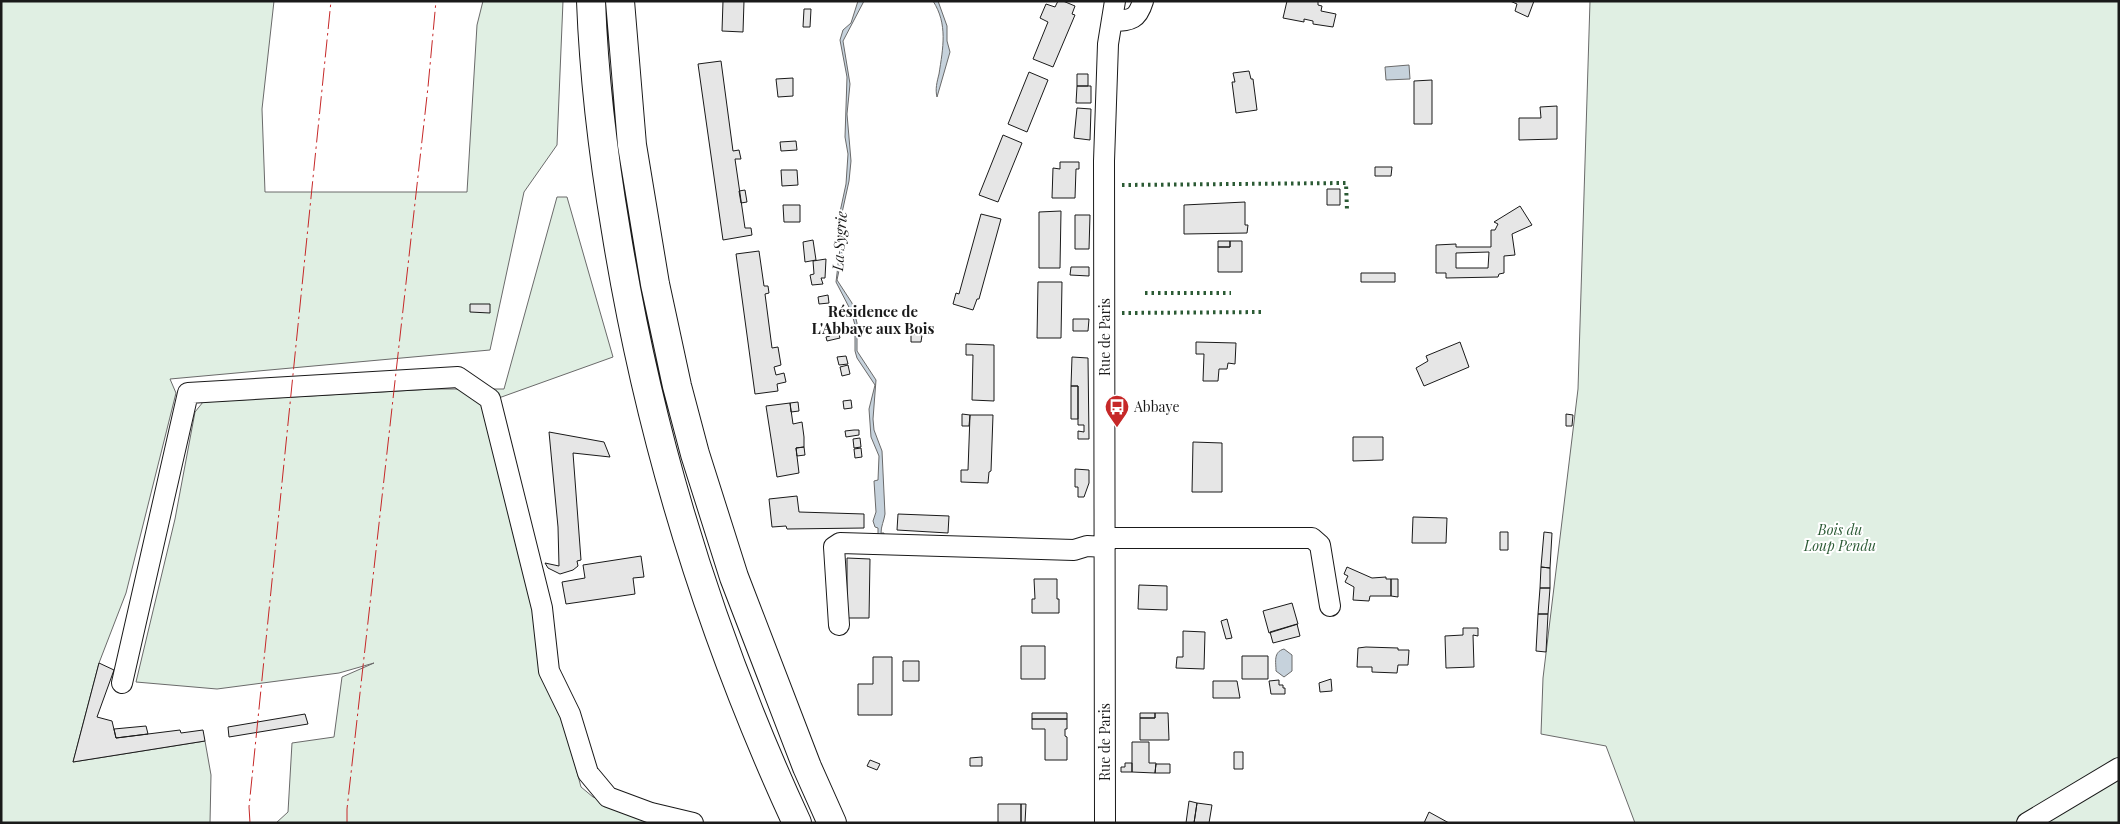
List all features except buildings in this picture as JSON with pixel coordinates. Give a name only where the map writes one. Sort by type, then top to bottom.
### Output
[{"type":"highway","points":[[591,1],[595,85],[603,153],[624,286],[645,383],[671,484],[701,580],[735,678],[773,770],[798,823]]},
{"type":"highway","points":[[620,1],[632,145],[655,284],[694,454],[734,577],[803,758],[832,823]]},
{"type":"street","name":"Rue de Paris","points":[[1105,823],[1104,161],[1108,44],[1115,1]]},
{"type":"street","points":[[1112,21],[1131,20],[1140,12],[1143,1]]},
{"type":"street","points":[[122,683],[188,393],[458,378],[490,399],[542,608],[549,671],[570,714],[588,773],[608,796],[651,813],[693,823]]},
{"type":"street","points":[[839,625],[834,547],[840,543],[1074,550],[1105,542],[1312,538],[1320,545],[1330,606]]},
{"type":"street","points":[[2027,823],[2119,768]]},
{"type":"green space","points":[[1,1],[274,1],[262,109],[265,192],[467,192],[477,25],[483,1],[563,1],[557,145],[524,192],[490,350],[170,379],[176,393],[126,593],[99,663],[73,762],[205,741],[211,775],[210,823],[1,823]]},
{"type":"green space","name":"Bois du Loup Pendu","points":[[1590,1],[2119,1],[2119,823],[1635,823],[1606,746],[1541,734],[1543,678],[1578,389]]},
{"type":"green space","points":[[557,197],[567,197],[613,357],[482,404],[581,787],[593,797],[666,823],[276,823],[288,812],[292,743],[334,737],[342,677],[374,663],[339,673],[217,689],[136,682],[175,519],[195,412],[203,402],[433,389],[504,389]]},
{"type":"water","name":"La Sygrie","points":[[858,1],[864,1],[843,41],[850,84],[847,114],[851,161],[849,181],[840,222],[842,256],[837,280],[852,303],[857,323],[857,351],[876,380],[873,419],[874,430],[882,451],[885,514],[881,533],[884,533],[884,538],[874,537],[875,534],[878,534],[878,528],[875,527],[873,521],[876,512],[874,481],[878,480],[879,456],[871,437],[869,409],[875,385],[857,358],[855,351],[855,325],[851,311],[836,282],[840,248],[837,226],[846,184],[848,154],[845,137],[847,77],[840,40],[843,30],[851,23]]},
{"type":"water","points":[[933,1],[938,1],[947,26],[947,41],[950,52],[937,97],[936,86],[942,55],[943,27]]},
{"type":"water","points":[[1409,65],[1410,79],[1386,80],[1385,67]]},
{"type":"water","points":[[1284,649],[1292,655],[1292,671],[1284,677],[1276,671],[1276,661],[1278,652]]},
{"type":"hedge","points":[[1122,185],[1346,183],[1347,210]]},
{"type":"hedge","points":[[1145,293],[1231,293]]},
{"type":"hedge","points":[[1122,313],[1265,312]]},
{"type":"power","points":[[250,823],[249,807],[331,1]]},
{"type":"power","points":[[347,823],[347,809],[436,1]]},
{"type":"place","name":"Abbaye","points":[[1117,428]]},
{"type":"district","name":"Résidence de L'Abbaye aux Bois","points":[[873,320]]}]
